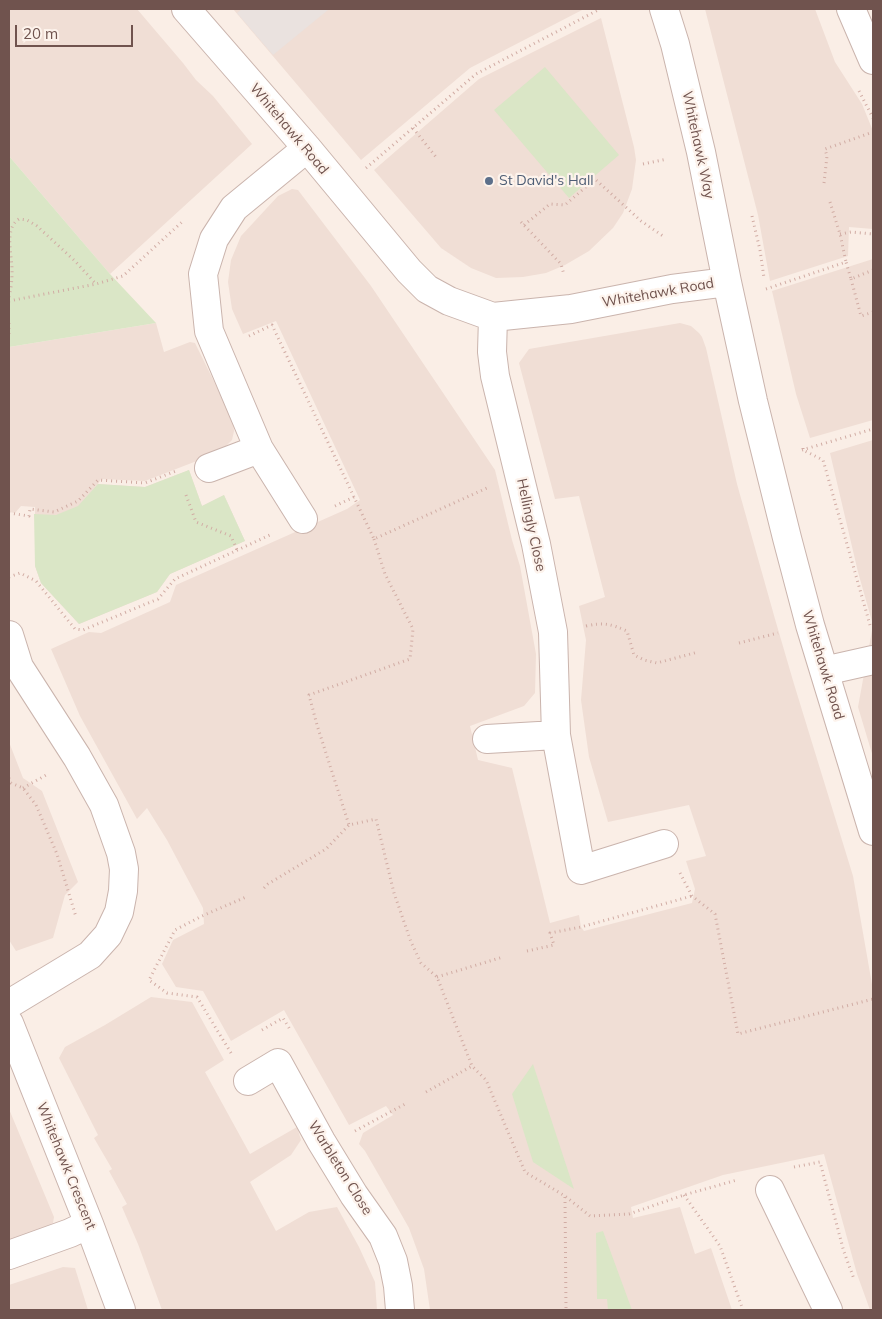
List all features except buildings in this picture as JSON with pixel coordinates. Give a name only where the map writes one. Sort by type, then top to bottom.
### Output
[{"type":"street","name":"Whitehawk Road","points":[[186,9],[307,148],[409,271],[427,289],[449,301],[493,317],[571,309],[672,289],[727,282],[753,401],[810,625],[873,831]]},
{"type":"street","name":"Whitehawk Way","points":[[664,9],[675,44],[700,152],[727,282]]},
{"type":"street","points":[[851,9],[873,60]]},
{"type":"street","points":[[303,519],[259,449],[210,332],[203,274],[214,240],[234,208],[307,148]]},
{"type":"street","name":"Hellingly Close","points":[[493,317],[492,352],[495,376],[536,544],[552,632],[556,735],[581,870],[664,844]]},
{"type":"street","points":[[209,468],[259,449]]},
{"type":"street","points":[[9,634],[19,667],[77,757],[104,805],[121,853],[124,869],[124,891],[118,912],[108,935],[90,955],[9,1004]]},
{"type":"street","points":[[824,671],[873,660]]},
{"type":"street","points":[[487,739],[556,735]]},
{"type":"street","name":"Whitehawk Crescent","points":[[9,1024],[89,1224],[121,1310]]},
{"type":"street","name":"Warbleton Close","points":[[248,1081],[278,1063],[321,1141],[354,1195],[383,1236],[398,1286],[400,1310]]},
{"type":"street","points":[[770,1190],[828,1310]]},
{"type":"street","points":[[9,1255],[70,1233],[89,1224]]},
{"type":"path","points":[[340,188],[369,166],[476,74],[600,9]]},
{"type":"path","points":[[413,128],[436,157]]},
{"type":"path","points":[[824,183],[827,156],[825,149],[873,132]]},
{"type":"path","points":[[571,309],[561,264],[523,224],[550,204],[565,205],[595,179],[641,221],[663,236]]},
{"type":"path","points":[[830,202],[861,316],[873,312]]},
{"type":"path","points":[[751,212],[760,250],[764,279]]},
{"type":"path","points":[[9,301],[96,284],[124,276],[188,217]]},
{"type":"path","points":[[9,297],[12,271],[10,251],[11,230],[15,221],[19,218],[37,226],[75,261],[96,284]]},
{"type":"path","points":[[840,234],[851,232],[873,234]]},
{"type":"path","points":[[766,289],[846,262]]},
{"type":"path","points":[[851,279],[873,270]]},
{"type":"path","points":[[9,323],[9,336]]},
{"type":"path","points":[[248,337],[272,325],[374,539],[385,574],[413,629],[410,659],[309,695],[349,826]]},
{"type":"path","points":[[768,459],[873,429]]},
{"type":"path","points":[[801,441],[803,450]]},
{"type":"path","points":[[803,450],[823,460],[871,629]]},
{"type":"path","points":[[9,513],[29,516],[30,509],[54,512],[78,501],[98,480],[144,483],[205,459],[209,468]]},
{"type":"path","points":[[374,539],[520,474]]},
{"type":"path","points":[[184,488],[196,522],[230,536],[237,551]]},
{"type":"path","points":[[9,577],[20,573],[36,581],[75,629],[82,630],[158,599],[175,579],[354,497]]},
{"type":"path","points":[[552,632],[596,624],[612,624],[626,631],[634,655],[657,663],[698,652]]},
{"type":"path","points":[[9,778],[11,783],[23,788],[36,805],[57,854],[90,955]]},
{"type":"path","points":[[264,888],[326,849],[349,826],[376,819],[394,893],[411,942],[421,963],[437,978],[472,1066],[486,1080],[525,1172],[565,1196],[590,1216],[629,1214],[740,1179]]},
{"type":"path","points":[[664,844],[692,896],[715,914],[738,1034],[873,999]]},
{"type":"path","points":[[527,951],[554,945],[550,933],[582,927],[692,896]]},
{"type":"path","points":[[246,897],[175,930],[149,980],[167,992],[198,997],[248,1081]]},
{"type":"path","points":[[437,978],[503,957]]},
{"type":"path","points":[[426,1092],[472,1066]]},
{"type":"path","points":[[565,1196],[566,1310]]},
{"type":"path","points":[[684,1196],[720,1246],[743,1310]]},
{"type":"shaded area","points":[[9,9],[137,9],[252,144],[110,274],[9,156]]},
{"type":"shaded area","points":[[233,9],[584,9],[470,68],[361,160]]},
{"type":"shaded area","points":[[242,9],[328,10],[273,55],[237,13]]},
{"type":"shaded area","points":[[705,9],[815,9],[835,62],[862,104],[873,131],[873,229],[849,227],[848,256],[770,281],[758,215]]},
{"type":"shaded area","points":[[601,18],[636,160],[632,189],[623,213],[613,228],[589,251],[565,265],[546,273],[523,277],[496,278],[471,268],[441,248],[374,170],[479,79]]},
{"type":"shaded area","points":[[292,189],[298,190],[371,286],[495,470],[520,566],[536,654],[535,693],[524,706],[470,726],[478,760],[512,768],[550,923],[579,915],[581,927],[584,931],[692,903],[695,889],[686,861],[706,856],[689,805],[608,822],[589,757],[581,700],[586,640],[579,606],[605,597],[579,496],[555,499],[519,363],[529,349],[680,323],[691,326],[702,337],[737,484],[794,684],[853,876],[873,990],[873,1310],[870,1310],[857,1274],[824,1154],[723,1175],[631,1207],[633,1218],[680,1207],[695,1254],[711,1248],[732,1310],[430,1310],[424,1269],[409,1228],[365,1151],[359,1144],[363,1133],[393,1115],[386,1106],[349,1125],[284,1010],[231,1041],[203,991],[176,987],[162,964],[173,940],[204,924],[203,908],[167,840],[147,808],[137,819],[80,716],[51,649],[89,632],[101,633],[170,602],[176,585],[347,509],[360,500],[276,321],[243,334],[232,309],[228,282],[231,260],[241,236],[278,196]]},
{"type":"shaded area","points":[[873,259],[873,420],[810,438],[796,394],[772,291]]},
{"type":"shaded area","points":[[156,323],[164,352],[190,342],[195,343],[233,420],[234,431],[232,440],[220,452],[145,481],[101,479],[98,484],[145,487],[189,470],[202,506],[224,495],[245,541],[170,574],[157,592],[79,624],[41,583],[35,566],[35,507],[21,506],[15,513],[9,512],[9,347]]},
{"type":"shaded area","points":[[873,440],[873,625],[858,572],[830,453]]},
{"type":"shaded area","points":[[873,625],[873,757],[858,707]]},
{"type":"shaded area","points":[[9,742],[23,778],[42,791],[78,882],[65,895],[53,938],[16,951],[9,940]]},
{"type":"shaded area","points":[[151,997],[192,1002],[224,1060],[205,1072],[250,1154],[297,1127],[301,1140],[291,1155],[250,1182],[276,1231],[309,1212],[337,1207],[359,1247],[375,1282],[377,1310],[162,1310],[138,1244],[122,1207],[127,1204],[109,1171],[112,1169],[94,1138],[98,1135],[59,1058],[65,1047]]},
{"type":"shaded area","points":[[9,1109],[54,1217],[53,1223],[48,1226],[9,1241]]},
{"type":"shaded area","points":[[63,1267],[75,1268],[88,1310],[9,1310],[9,1285]]},
{"type":"green space","points":[[545,67],[619,155],[569,198],[494,110]]},
{"type":"green space","points":[[9,156],[110,274],[156,323],[9,347]]},
{"type":"green space","points":[[189,470],[202,506],[224,495],[245,541],[170,574],[157,592],[79,624],[41,583],[35,566],[34,514],[56,515],[78,506],[98,484],[145,487]]},
{"type":"green space","points":[[533,1064],[574,1189],[533,1162],[512,1094]]},
{"type":"green space","points":[[603,1231],[632,1310],[608,1310],[607,1299],[597,1299],[596,1233]]},
{"type":"place","name":"St David's Hall","points":[[489,181]]}]
